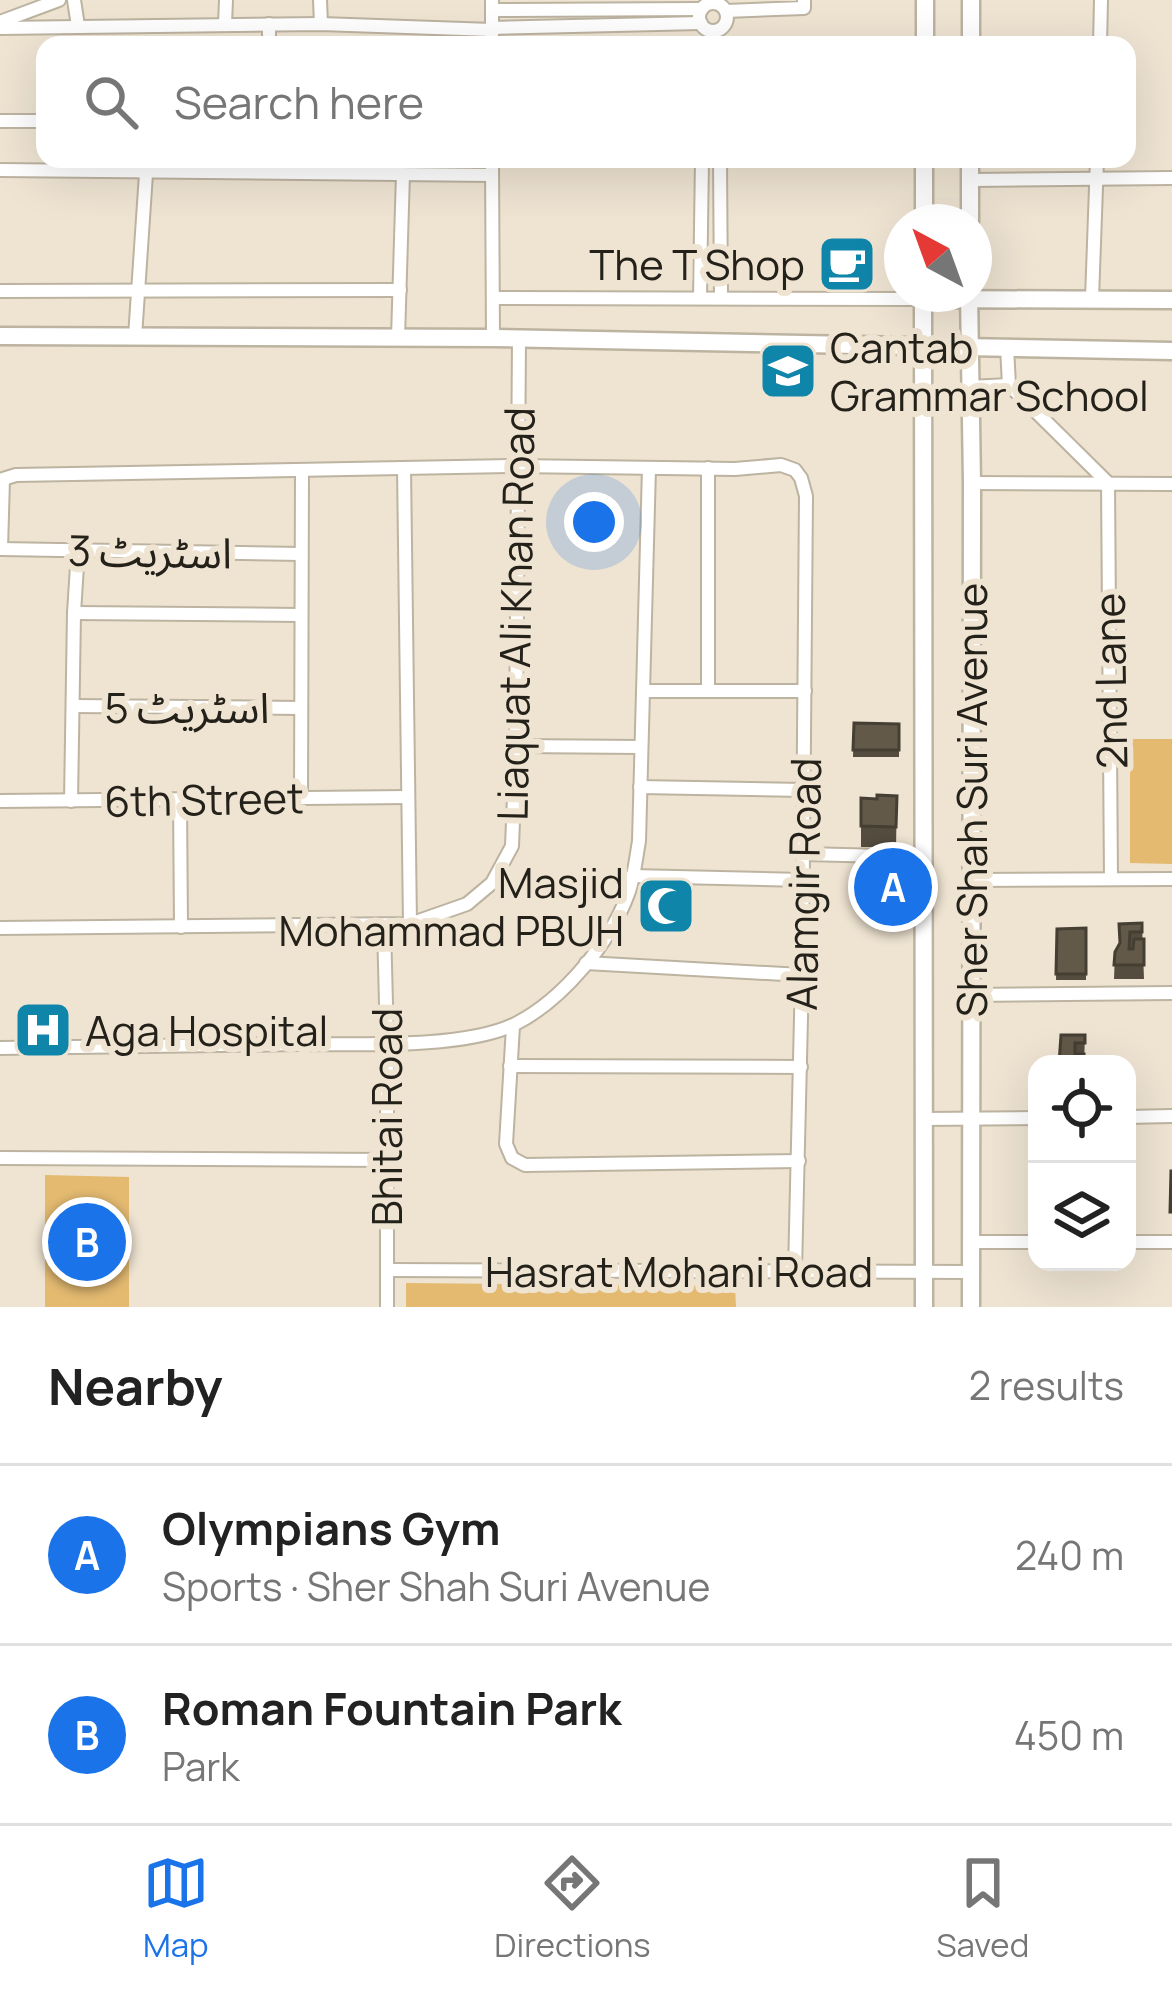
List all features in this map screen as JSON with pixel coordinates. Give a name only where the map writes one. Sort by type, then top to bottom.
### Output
[{"type":"street","points":[[0,25],[59,0]]},
{"type":"street","points":[[74,0],[78,26]]},
{"type":"street","points":[[225,24],[226,0]]},
{"type":"street","points":[[320,0],[321,24]]},
{"type":"street","points":[[925,36],[926,0]]},
{"type":"street","points":[[970,36],[971,0]]},
{"type":"street","points":[[1100,36],[1101,0]]},
{"type":"street","points":[[705,36],[714,3],[726,10],[804,4]]},
{"type":"street","points":[[492,34],[492,5],[724,25],[726,10]]},
{"type":"street","points":[[0,25],[321,24],[492,34],[706,22]]},
{"type":"street","points":[[706,22],[714,36]]},
{"type":"street","points":[[268,24],[269,36]]},
{"type":"street","points":[[0,122],[36,122]]},
{"type":"street","points":[[0,170],[74,168]]},
{"type":"street","points":[[135,337],[147,168]]},
{"type":"street","points":[[211,168],[493,175]]},
{"type":"street","points":[[493,168],[493,338]]},
{"type":"street","points":[[700,298],[702,168]]},
{"type":"street","points":[[720,168],[721,298]]},
{"type":"street","points":[[924,168],[924,204]]},
{"type":"street","points":[[970,168],[970,204]]},
{"type":"street","points":[[1092,299],[1097,168]]},
{"type":"street","points":[[398,338],[404,174]]},
{"type":"street","points":[[970,180],[1172,178]]},
{"type":"street","points":[[0,291],[400,290]]},
{"type":"street","points":[[493,298],[884,296]]},
{"type":"street","points":[[992,297],[1172,300]]},
{"type":"street","name":"Sher Shah Suri Avenue","points":[[923,312],[925,1307]]},
{"type":"street","name":"Sher Shah Suri Avenue","points":[[969,312],[971,1307]]},
{"type":"street","points":[[0,336],[493,338],[1172,351]]},
{"type":"street","name":"Liaquat Ali Khan Road","points":[[0,928],[410,924],[466,904],[492,883],[512,846],[519,340]]},
{"type":"street","points":[[1006,347],[1009,385],[1108,483]]},
{"type":"street","points":[[969,387],[1009,385]]},
{"type":"street","name":"Alamgir Road","points":[[708,468],[781,465],[795,470],[806,496],[801,1067],[794,1271]]},
{"type":"street","points":[[0,549],[3,479],[16,475],[516,466],[708,468],[708,691]]},
{"type":"street","points":[[404,468],[410,924]]},
{"type":"street","points":[[0,1048],[387,1043],[475,1037],[532,1014],[586,964],[610,932],[629,892],[639,841],[649,468]]},
{"type":"street","points":[[301,798],[302,470]]},
{"type":"street","points":[[972,483],[1172,484]]},
{"type":"street","name":"2nd Lane","points":[[1108,483],[1112,879]]},
{"type":"street","name":"اسٹریٹ 3","points":[[0,549],[301,554]]},
{"type":"street","points":[[71,801],[78,550]]},
{"type":"street","points":[[74,613],[300,615]]},
{"type":"street","points":[[643,691],[805,691]]},
{"type":"street","name":"اسٹریٹ 5","points":[[73,706],[301,708]]},
{"type":"street","points":[[516,746],[641,747]]},
{"type":"street","points":[[640,787],[804,790]]},
{"type":"street","name":"6th Street","points":[[0,801],[408,796]]},
{"type":"street","points":[[180,800],[181,927]]},
{"type":"street","points":[[804,854],[923,857]]},
{"type":"street","points":[[632,876],[803,880]]},
{"type":"street","points":[[970,880],[1172,879]]},
{"type":"street","name":"Bhitai Road","points":[[384,926],[387,1307]]},
{"type":"street","points":[[586,964],[802,975]]},
{"type":"street","points":[[970,995],[1172,993]]},
{"type":"street","points":[[513,1025],[506,1144],[512,1158],[525,1165],[799,1161]]},
{"type":"street","points":[[510,1066],[801,1067]]},
{"type":"street","points":[[1136,1117],[1172,1116]]},
{"type":"street","points":[[923,1119],[1028,1118]]},
{"type":"street","points":[[0,1158],[387,1160]]},
{"type":"street","points":[[1136,1241],[1172,1241]]},
{"type":"street","points":[[971,1242],[1028,1242]]},
{"type":"street","name":"Hasrat Mohani Road","points":[[387,1270],[971,1273]]},
{"type":"shaded area","points":[[1130,739],[1172,739],[1172,864],[1130,863]]},
{"type":"shaded area","points":[[45,1175],[129,1177],[129,1307],[45,1307]]},
{"type":"shaded area","points":[[406,1283],[735,1286],[736,1307],[406,1307]]},
{"type":"building","points":[[854,723],[899,724],[899,750],[853,750]]},
{"type":"building","points":[[877,795],[897,796],[896,827],[861,826],[861,798],[877,799]]},
{"type":"building","points":[[1142,923],[1142,932],[1130,932],[1129,949],[1134,939],[1144,939],[1144,965],[1114,965],[1119,924]]},
{"type":"building","points":[[1086,928],[1086,974],[1056,974],[1057,929]]},
{"type":"building","points":[[1061,1035],[1085,1035],[1085,1043],[1075,1043],[1075,1054],[1084,1055],[1060,1055]]},
{"type":"place","name":"The T Shop","points":[[847,264]]},
{"type":"place","name":"Cantab Grammar School","points":[[788,371]]},
{"type":"place","name":"Olympians Gym","points":[[893,887]]},
{"type":"place","name":"Masjid Mohammad PBUH","points":[[666,906]]},
{"type":"place","name":"Aga Hospital","points":[[43,1030]]},
{"type":"place","name":"Roman Fountain Park","points":[[87,1242]]}]
